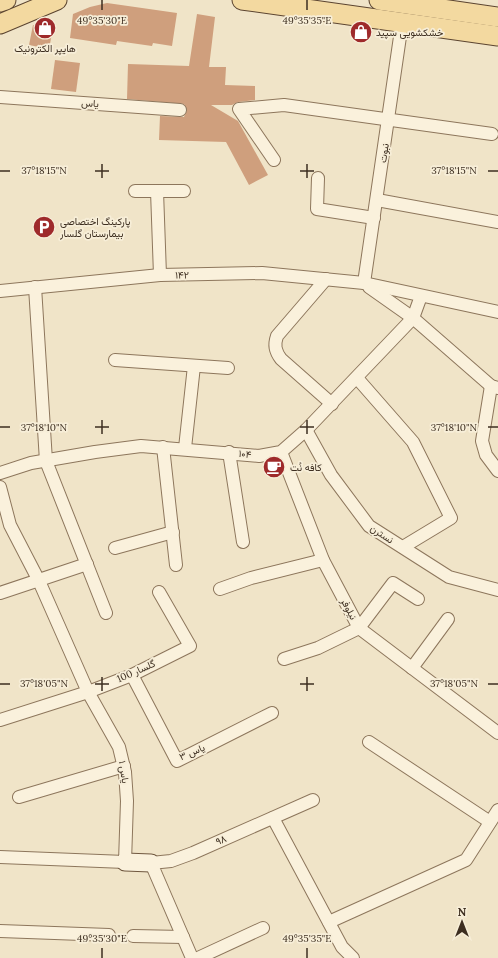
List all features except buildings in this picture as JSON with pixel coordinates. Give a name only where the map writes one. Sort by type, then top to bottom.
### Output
[{"type":"main road","points":[[0,24],[57,0]]},
{"type":"main road","points":[[242,0],[498,36]]},
{"type":"main road","points":[[379,0],[404,2],[498,17]]},
{"type":"street","name":"نبوت","points":[[364,283],[402,23]]},
{"type":"street","name":"یاس","points":[[0,97],[180,110]]},
{"type":"street","points":[[274,160],[239,109],[284,105],[492,134]]},
{"type":"street","points":[[318,178],[317,210],[374,218]]},
{"type":"street","points":[[135,191],[184,191]]},
{"type":"street","points":[[157,191],[160,275]]},
{"type":"street","points":[[377,200],[498,222]]},
{"type":"street","name":"۱۴۲","points":[[0,291],[160,275],[262,273],[364,283],[498,312]]},
{"type":"street","points":[[326,280],[277,336],[274,343],[276,352],[281,359],[332,404]]},
{"type":"street","points":[[364,283],[413,318],[494,387],[482,441],[486,455],[498,471]]},
{"type":"street","points":[[35,287],[46,461],[106,613]]},
{"type":"street","points":[[281,452],[332,404],[413,318],[422,296]]},
{"type":"street","points":[[115,360],[228,368]]},
{"type":"street","points":[[185,448],[194,366]]},
{"type":"street","points":[[357,378],[413,442],[451,518],[403,547]]},
{"type":"street","name":"نسترن","points":[[306,430],[331,476],[369,526],[449,577],[498,590]]},
{"type":"street","name":"۱۰۴","points":[[0,473],[46,461],[95,452],[141,446],[185,448],[259,456],[281,452]]},
{"type":"street","points":[[163,447],[176,565]]},
{"type":"street","points":[[229,452],[243,542]]},
{"type":"street","name":"نیلوفر","points":[[281,452],[323,560],[359,628],[498,732]]},
{"type":"street","name":"یاس ۱","points":[[0,487],[10,525],[39,582],[88,692],[119,747],[124,766],[127,801],[125,862]]},
{"type":"street","points":[[115,548],[173,532]]},
{"type":"street","points":[[220,589],[252,578],[323,560]]},
{"type":"street","points":[[0,593],[39,582],[87,564]]},
{"type":"street","points":[[284,659],[318,648],[359,628],[393,583],[418,599]]},
{"type":"street","name":"گلسار 100","points":[[0,720],[88,692],[132,675],[190,646],[159,592]]},
{"type":"street","points":[[412,668],[448,619]]},
{"type":"street","name":"یاس ۳","points":[[132,675],[177,761],[272,713]]},
{"type":"street","points":[[369,742],[490,822]]},
{"type":"street","points":[[19,797],[124,766]]},
{"type":"street","name":"۹۸","points":[[125,862],[151,863],[171,861],[193,853],[313,800]]},
{"type":"street","points":[[329,922],[466,860],[498,810]]},
{"type":"street","points":[[274,818],[342,947],[353,958]]},
{"type":"street","points":[[0,857],[125,862]]},
{"type":"street","points":[[151,863],[192,958]]},
{"type":"street","points":[[198,958],[263,928]]},
{"type":"street","points":[[0,931],[109,935]]},
{"type":"street","points":[[133,936],[183,937]]},
{"type":"place","name":"هایپر الکترونیک","points":[[45,28]]},
{"type":"place","name":"خشکشویی سپید","points":[[361,32]]},
{"type":"place","name":"پارکینگ اختصاصی بیمارستان گلسار","points":[[44,227]]},
{"type":"place","name":"کافه نُت","points":[[274,467]]}]
